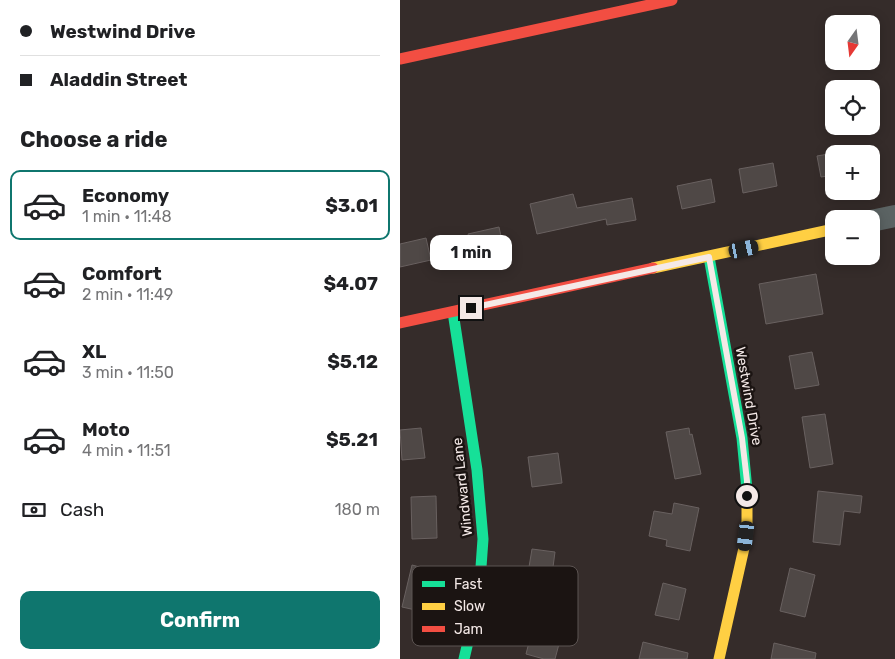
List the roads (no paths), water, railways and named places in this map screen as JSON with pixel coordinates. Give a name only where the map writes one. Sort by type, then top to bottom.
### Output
[{"type":"main road","points":[[400,59],[672,0]]},
{"type":"main road","points":[[400,324],[825,231]]},
{"type":"main road","name":"Westwind Drive","points":[[709,257],[742,438],[747,481],[747,525],[744,548],[719,659]]},
{"type":"main road","name":"Windward Lane","points":[[453,312],[481,506],[482,566]]},
{"type":"main road","name":"Windward Lane","points":[[464,659],[467,646]]},
{"type":"street","points":[[880,219],[895,216]]}]
